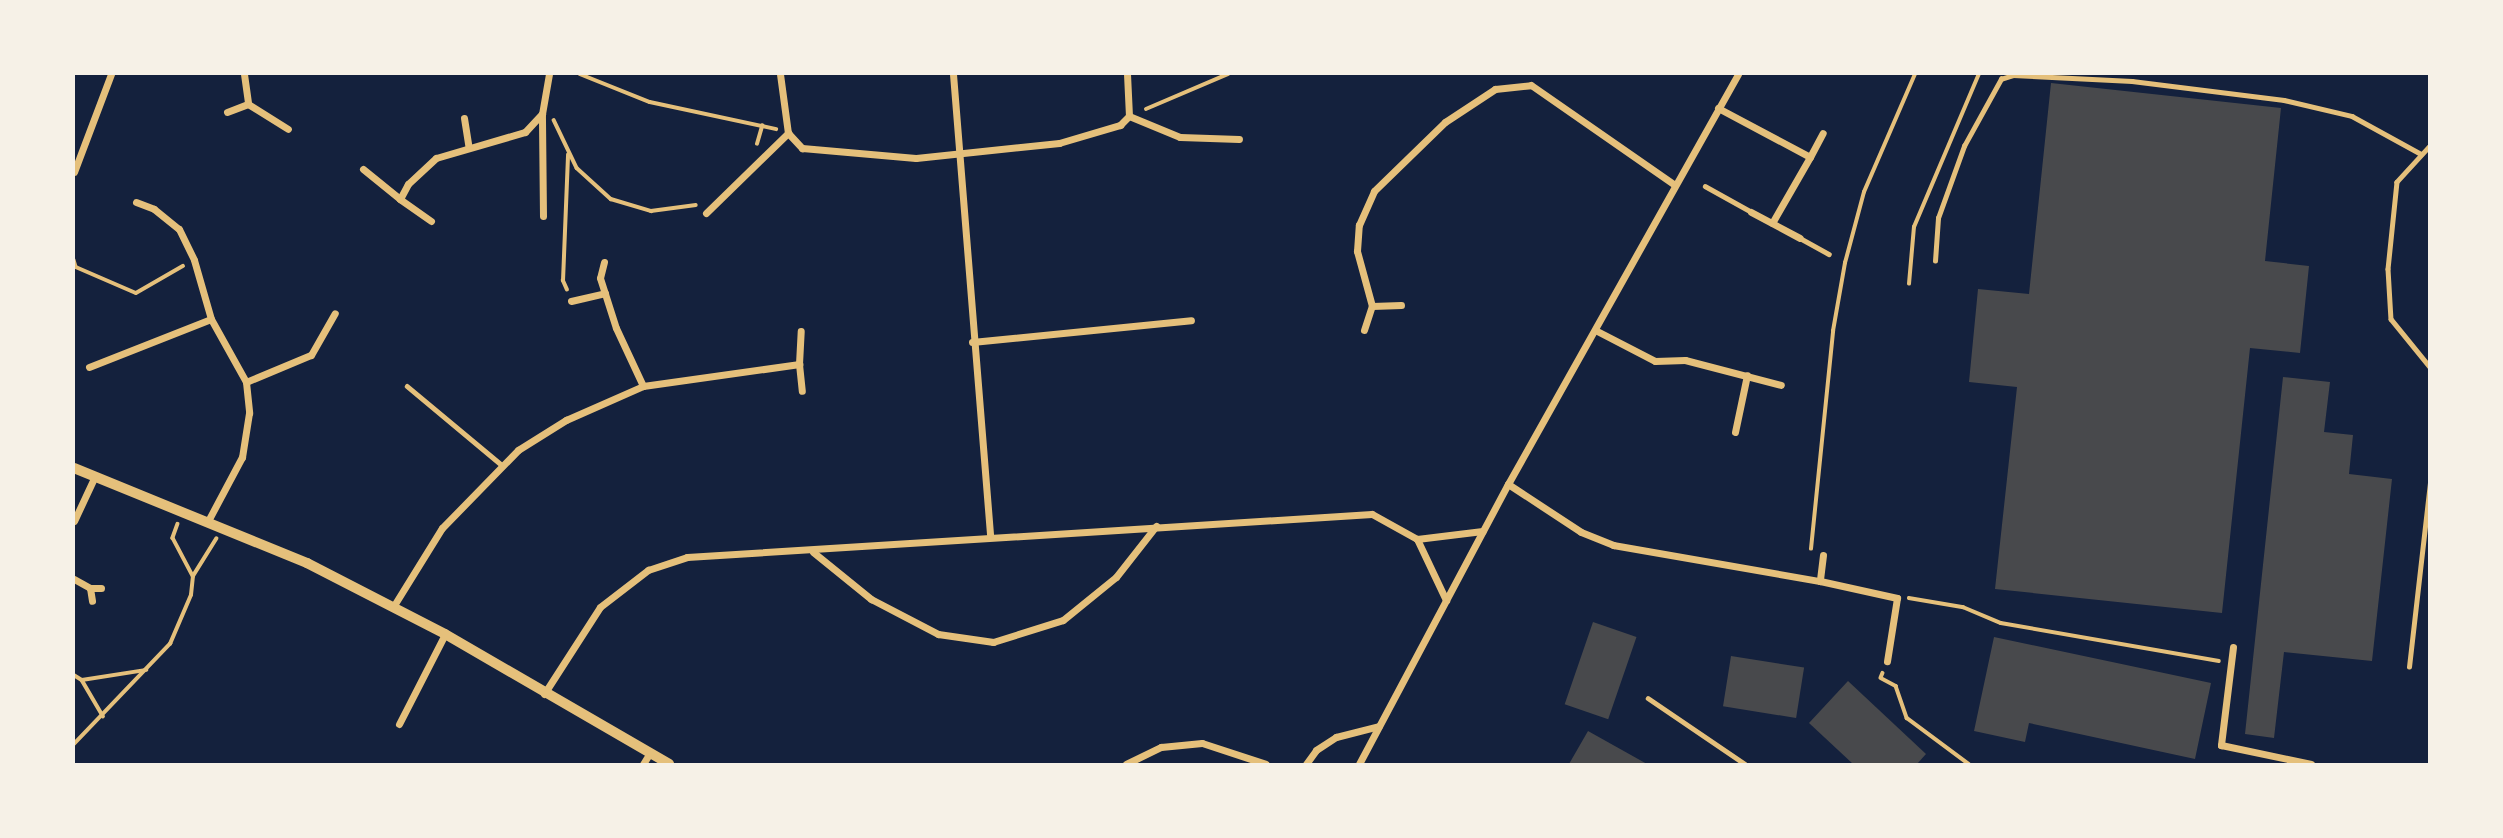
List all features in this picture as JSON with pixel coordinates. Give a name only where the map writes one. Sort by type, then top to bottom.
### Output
[{"type":"street","points":[[74,172],[111,74]]},
{"type":"street","points":[[244,74],[248,104]]},
{"type":"street","points":[[543,216],[542,114],[549,74]]},
{"type":"street","points":[[780,74],[788,133],[802,148],[916,158],[959,156],[1059,143],[1120,125],[1129,116],[1128,74]]},
{"type":"street","points":[[953,74],[972,342],[990,535]]},
{"type":"street","points":[[1359,764],[1508,484],[1597,331],[1738,74]]},
{"type":"street","points":[[1364,330],[1372,306],[1357,251],[1359,225],[1374,191],[1445,122],[1496,89],[1531,85],[1675,185]]},
{"type":"street","points":[[227,112],[248,104]]},
{"type":"street","points":[[248,104],[288,129]]},
{"type":"street","points":[[1718,108],[1810,157]]},
{"type":"street","points":[[400,199],[408,184],[436,158],[526,132],[542,114]]},
{"type":"street","points":[[1129,116],[1180,137],[1239,139]]},
{"type":"street","points":[[464,118],[469,148]]},
{"type":"street","points":[[706,213],[788,133]]},
{"type":"street","points":[[1772,223],[1823,133]]},
{"type":"street","points":[[363,169],[431,221]]},
{"type":"street","points":[[136,202],[154,209],[179,229],[194,260],[211,319],[246,382],[249,413],[242,457],[208,521]]},
{"type":"street","points":[[1751,212],[1800,239]]},
{"type":"street","points":[[604,262],[600,278],[643,386]]},
{"type":"street","points":[[571,301],[605,292]]},
{"type":"street","points":[[1372,306],[1401,306]]},
{"type":"street","points":[[246,382],[289,368],[311,355],[335,313]]},
{"type":"street","points":[[89,367],[211,319]]},
{"type":"street","points":[[972,342],[1191,320]]},
{"type":"street","points":[[801,331],[799,364],[802,391]]},
{"type":"street","points":[[1597,331],[1655,361],[1685,360],[1781,385]]},
{"type":"street","points":[[393,607],[442,528],[503,466],[566,420],[643,386],[799,364]]},
{"type":"street","points":[[1735,432],[1747,374]]},
{"type":"street","points":[[74,468],[184,509],[307,563],[445,634],[669,765]]},
{"type":"street","points":[[74,521],[95,476]]},
{"type":"street","points":[[1508,484],[1581,532],[1613,545],[1819,581],[1897,598],[1887,661]]},
{"type":"street","points":[[544,694],[600,607],[648,570],[687,557],[812,551],[990,535],[1372,514],[1418,539],[1483,531]]},
{"type":"street","points":[[812,551],[871,599],[938,634],[993,642],[1063,620],[1116,577],[1156,526]]},
{"type":"street","points":[[1418,539],[1446,600]]},
{"type":"street","points":[[1819,581],[1823,555]]},
{"type":"street","points":[[74,579],[90,588],[101,588]]},
{"type":"street","points":[[90,588],[92,601]]},
{"type":"street","points":[[399,724],[445,634]]},
{"type":"street","points":[[2233,648],[2221,745],[2311,765]]},
{"type":"street","points":[[1306,765],[1316,750],[1336,737],[1379,726]]},
{"type":"street","points":[[1126,765],[1161,747],[1202,743],[1266,765]]},
{"type":"street","points":[[643,765],[650,753]]},
{"type":"lane","points":[[1935,261],[1938,218],[1964,146],[2001,79],[2013,75],[2132,81],[2284,100],[2352,116],[2421,154]]},
{"type":"lane","points":[[2430,146],[2397,182],[2388,269],[2391,319],[2430,367]]},
{"type":"lane","points":[[1705,186],[1751,212]]},
{"type":"lane","points":[[1800,239],[1829,254]]},
{"type":"lane","points":[[407,386],[503,466]]},
{"type":"lane","points":[[2409,667],[2430,482]]},
{"type":"lane","points":[[1648,698],[1745,765]]},
{"type":"path","points":[[580,74],[650,103],[788,133]]},
{"type":"path","points":[[1129,116],[1228,74]]},
{"type":"path","points":[[1819,581],[1810,560],[1812,533],[1833,331],[1845,263],[1864,192],[1915,74]]},
{"type":"path","points":[[1909,284],[1918,215],[1979,74]]},
{"type":"path","points":[[542,114],[558,122],[568,153],[577,168],[611,198],[651,211],[694,206],[703,199]]},
{"type":"path","points":[[755,149],[762,126]]},
{"type":"path","points":[[568,153],[563,281],[571,301]]},
{"type":"path","points":[[74,260],[75,267],[136,293],[194,260]]},
{"type":"path","points":[[184,509],[173,538],[193,576]]},
{"type":"path","points":[[74,744],[148,670],[170,644],[191,595],[193,576],[223,528]]},
{"type":"path","points":[[1897,598],[1927,598],[2001,623],[2232,663]]},
{"type":"path","points":[[1887,661],[1881,678],[1896,685],[1907,718],[1969,765]]},
{"type":"path","points":[[82,680],[148,670]]},
{"type":"path","points":[[74,675],[82,680],[103,716]]},
{"type":"building","points":[[2051,83],[2281,108],[2265,261],[2309,266],[2300,353],[2250,348],[2222,613],[1995,589],[2017,387],[1969,382],[1978,289],[2029,294]]},
{"type":"building","points":[[2283,377],[2330,382],[2324,432],[2353,435],[2349,474],[2392,479],[2372,661],[2284,652],[2274,738],[2245,734]]},
{"type":"building","points":[[1593,622],[1636,637],[1608,719],[1565,704]]},
{"type":"building","points":[[1994,637],[2211,683],[2195,759],[2029,723],[2025,742],[1974,731]]},
{"type":"building","points":[[1731,656],[1804,668],[1796,718],[1723,706]]},
{"type":"building","points":[[1848,681],[1926,754],[1917,764],[1853,764],[1809,723]]},
{"type":"building","points":[[1588,731],[1647,764],[1569,764]]}]
